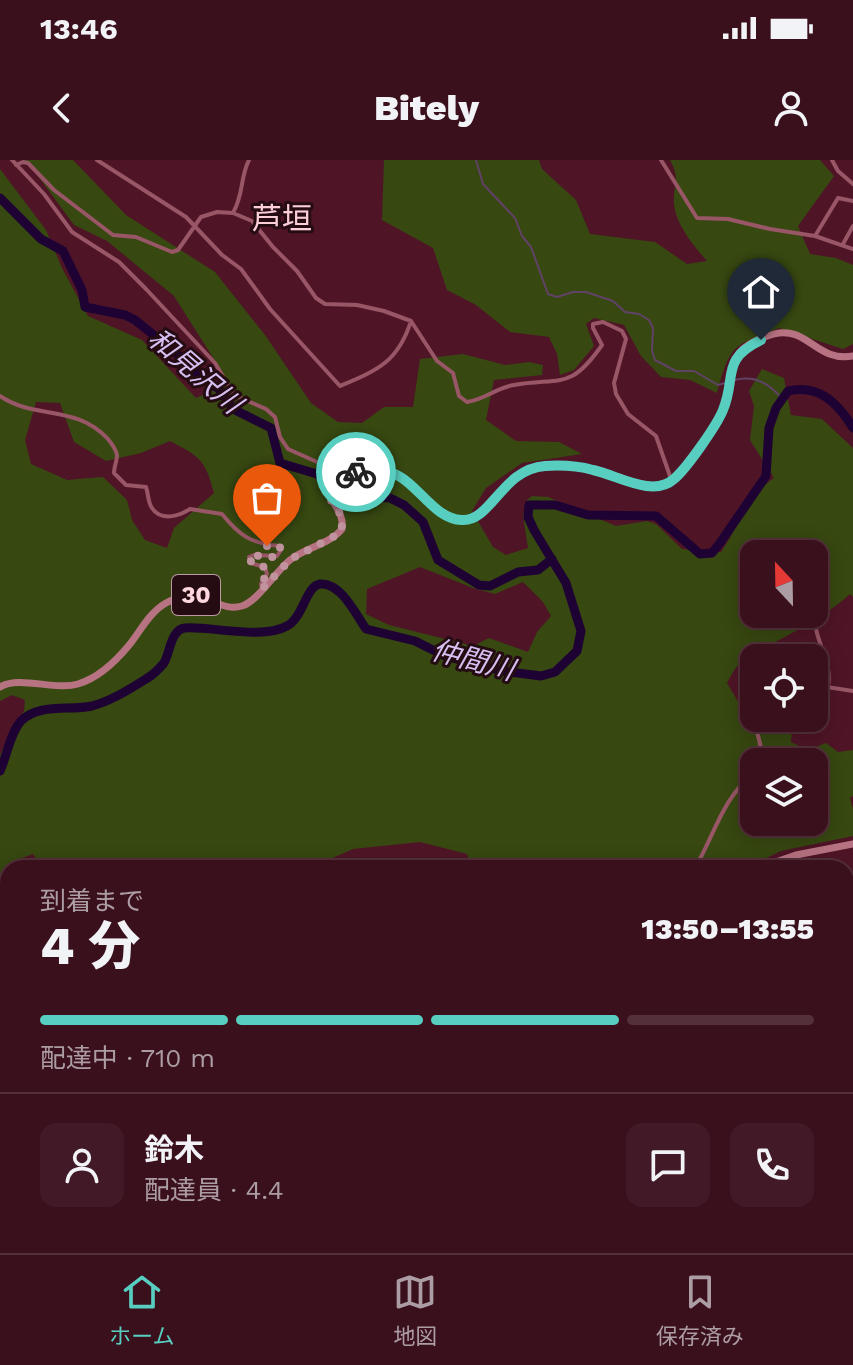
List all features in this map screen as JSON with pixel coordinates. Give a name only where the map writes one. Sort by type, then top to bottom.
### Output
[{"type":"main road","points":[[333,474],[391,472],[446,516],[462,520],[481,514],[514,477],[541,467],[588,469],[649,487],[664,486],[672,481],[722,413],[732,363],[743,350],[774,334],[790,333],[832,357],[853,356]]},
{"type":"main road","name":"30","points":[[0,687],[7,683],[66,686],[81,683],[117,659],[155,611],[167,602],[195,595],[226,606],[242,606],[291,559],[342,529],[341,515],[325,489],[333,474]]},
{"type":"main road","points":[[781,860],[853,844]]},
{"type":"street","points":[[12,160],[44,194],[72,232],[109,254],[140,283],[215,363],[234,395],[275,417],[280,437],[288,449],[333,474]]},
{"type":"street","points":[[97,160],[164,201],[241,269],[270,309],[340,386],[368,375],[389,359],[404,344],[411,321]]},
{"type":"street","points":[[233,213],[242,198],[245,167],[249,160]]},
{"type":"street","points":[[661,160],[697,218],[728,219],[815,236],[853,249]]},
{"type":"street","points":[[832,160],[838,171],[853,184]]},
{"type":"street","points":[[16,165],[28,163],[54,190],[117,236],[136,237],[175,252],[205,215],[233,213],[252,221],[297,271],[316,298],[325,304],[365,307],[411,321],[437,361],[453,373],[459,396],[467,402],[486,398],[496,390],[514,385],[565,381],[589,364],[602,345],[593,324],[603,322],[622,331],[626,339],[614,383],[616,394],[628,414],[656,436],[672,481]]},
{"type":"street","points":[[815,236],[838,198],[853,201]]},
{"type":"street","points":[[843,244],[853,226]]},
{"type":"street","points":[[0,396],[11,404],[28,409],[76,416],[97,429],[115,448],[114,473],[126,485],[146,487],[151,508],[158,513],[169,517],[181,515],[190,509],[222,514],[233,529],[251,540],[267,546],[280,546],[277,556],[249,557],[250,563],[265,567],[267,574],[261,584],[262,589]]},
{"type":"street","points":[[828,686],[853,691]]},
{"type":"street","points":[[699,860],[740,784]]},
{"type":"green space","points":[[22,160],[73,160],[126,215],[215,272],[265,335],[311,403],[338,422],[362,423],[384,407],[413,407],[420,359],[463,354],[505,365],[529,362],[543,365],[542,375],[494,380],[486,420],[516,441],[559,442],[582,454],[522,463],[486,488],[472,511],[493,547],[506,555],[528,548],[523,516],[527,500],[532,496],[548,497],[616,526],[647,521],[656,524],[682,549],[721,552],[751,502],[774,478],[750,440],[754,406],[749,391],[762,369],[784,378],[791,415],[822,419],[853,448],[853,597],[850,594],[828,611],[828,540],[740,540],[740,628],[800,628],[771,644],[740,644],[740,663],[727,683],[740,705],[740,732],[792,732],[791,742],[804,748],[740,748],[740,836],[828,836],[828,748],[813,748],[826,743],[838,752],[853,750],[853,796],[850,798],[853,836],[781,851],[762,860],[469,860],[467,854],[420,842],[353,849],[328,860],[37,860],[33,854],[17,860],[0,860],[0,755],[24,711],[25,700],[12,695],[0,701],[0,169],[46,230],[88,316],[142,340],[196,398],[229,383],[174,296],[107,241],[74,225],[35,172]],"holes":[[[36,402],[60,403],[74,442],[106,461],[141,453],[170,441],[200,460],[214,493],[174,528],[167,548],[145,540],[132,520],[127,500],[103,477],[67,480],[31,464],[25,440]],[[420,567],[495,594],[523,582],[543,602],[551,616],[537,632],[528,652],[489,638],[473,646],[389,625],[366,614],[367,589]]]},
{"type":"green space","points":[[384,160],[539,160],[542,169],[576,200],[590,234],[655,242],[687,264],[707,261],[686,235],[675,212],[676,177],[670,160],[820,160],[834,176],[798,226],[810,254],[836,258],[853,265],[853,344],[843,349],[779,328],[736,348],[726,364],[717,393],[690,380],[661,377],[641,356],[624,325],[594,318],[586,324],[594,346],[574,370],[560,375],[557,354],[549,337],[510,332],[476,305],[447,290],[433,248],[382,220]]},
{"type":"waterway","points":[[476,160],[483,184],[515,218],[522,236],[531,247],[548,294],[557,297],[586,292],[613,301],[625,312],[639,314],[649,320],[653,328],[652,351],[655,360],[676,371],[694,371],[718,385],[725,383]]},
{"type":"waterway","name":"和見沢川","points":[[0,198],[41,239],[63,251],[82,290],[85,307],[135,320],[203,380],[218,388],[233,409],[271,428],[280,463],[317,474],[356,507],[379,497],[390,498],[404,505],[423,522],[438,560],[479,585],[490,586],[518,572],[538,570],[552,559]]},
{"type":"waterway","points":[[731,381],[746,378],[759,381],[782,399]]},
{"type":"waterway","name":"仲間川","points":[[0,771],[14,732],[28,715],[45,710],[92,706],[127,691],[162,665],[180,629],[264,632],[287,626],[297,616],[311,590],[320,584],[335,588],[366,629],[415,641],[445,656],[502,671],[541,676],[555,672],[577,651],[581,631],[566,583],[528,517],[529,505],[555,505],[588,515],[656,516],[700,554],[712,553],[766,476],[769,428],[776,408],[788,391],[818,393],[834,403],[853,428]]},
{"type":"way so far","points":[[267,546],[280,546],[280,553],[273,557],[249,557],[250,563],[265,567],[267,574],[261,584],[262,589],[299,553],[338,534],[343,525],[341,515],[327,494],[326,481],[337,471],[356,472]]},
{"type":"district","name":"芦垣","points":[[282,218]]},
{"type":"route","points":[[356,472],[391,472],[446,516],[462,520],[481,514],[514,477],[545,466],[588,469],[645,486],[664,486],[679,475],[722,413],[734,360],[743,350],[761,340]]}]
